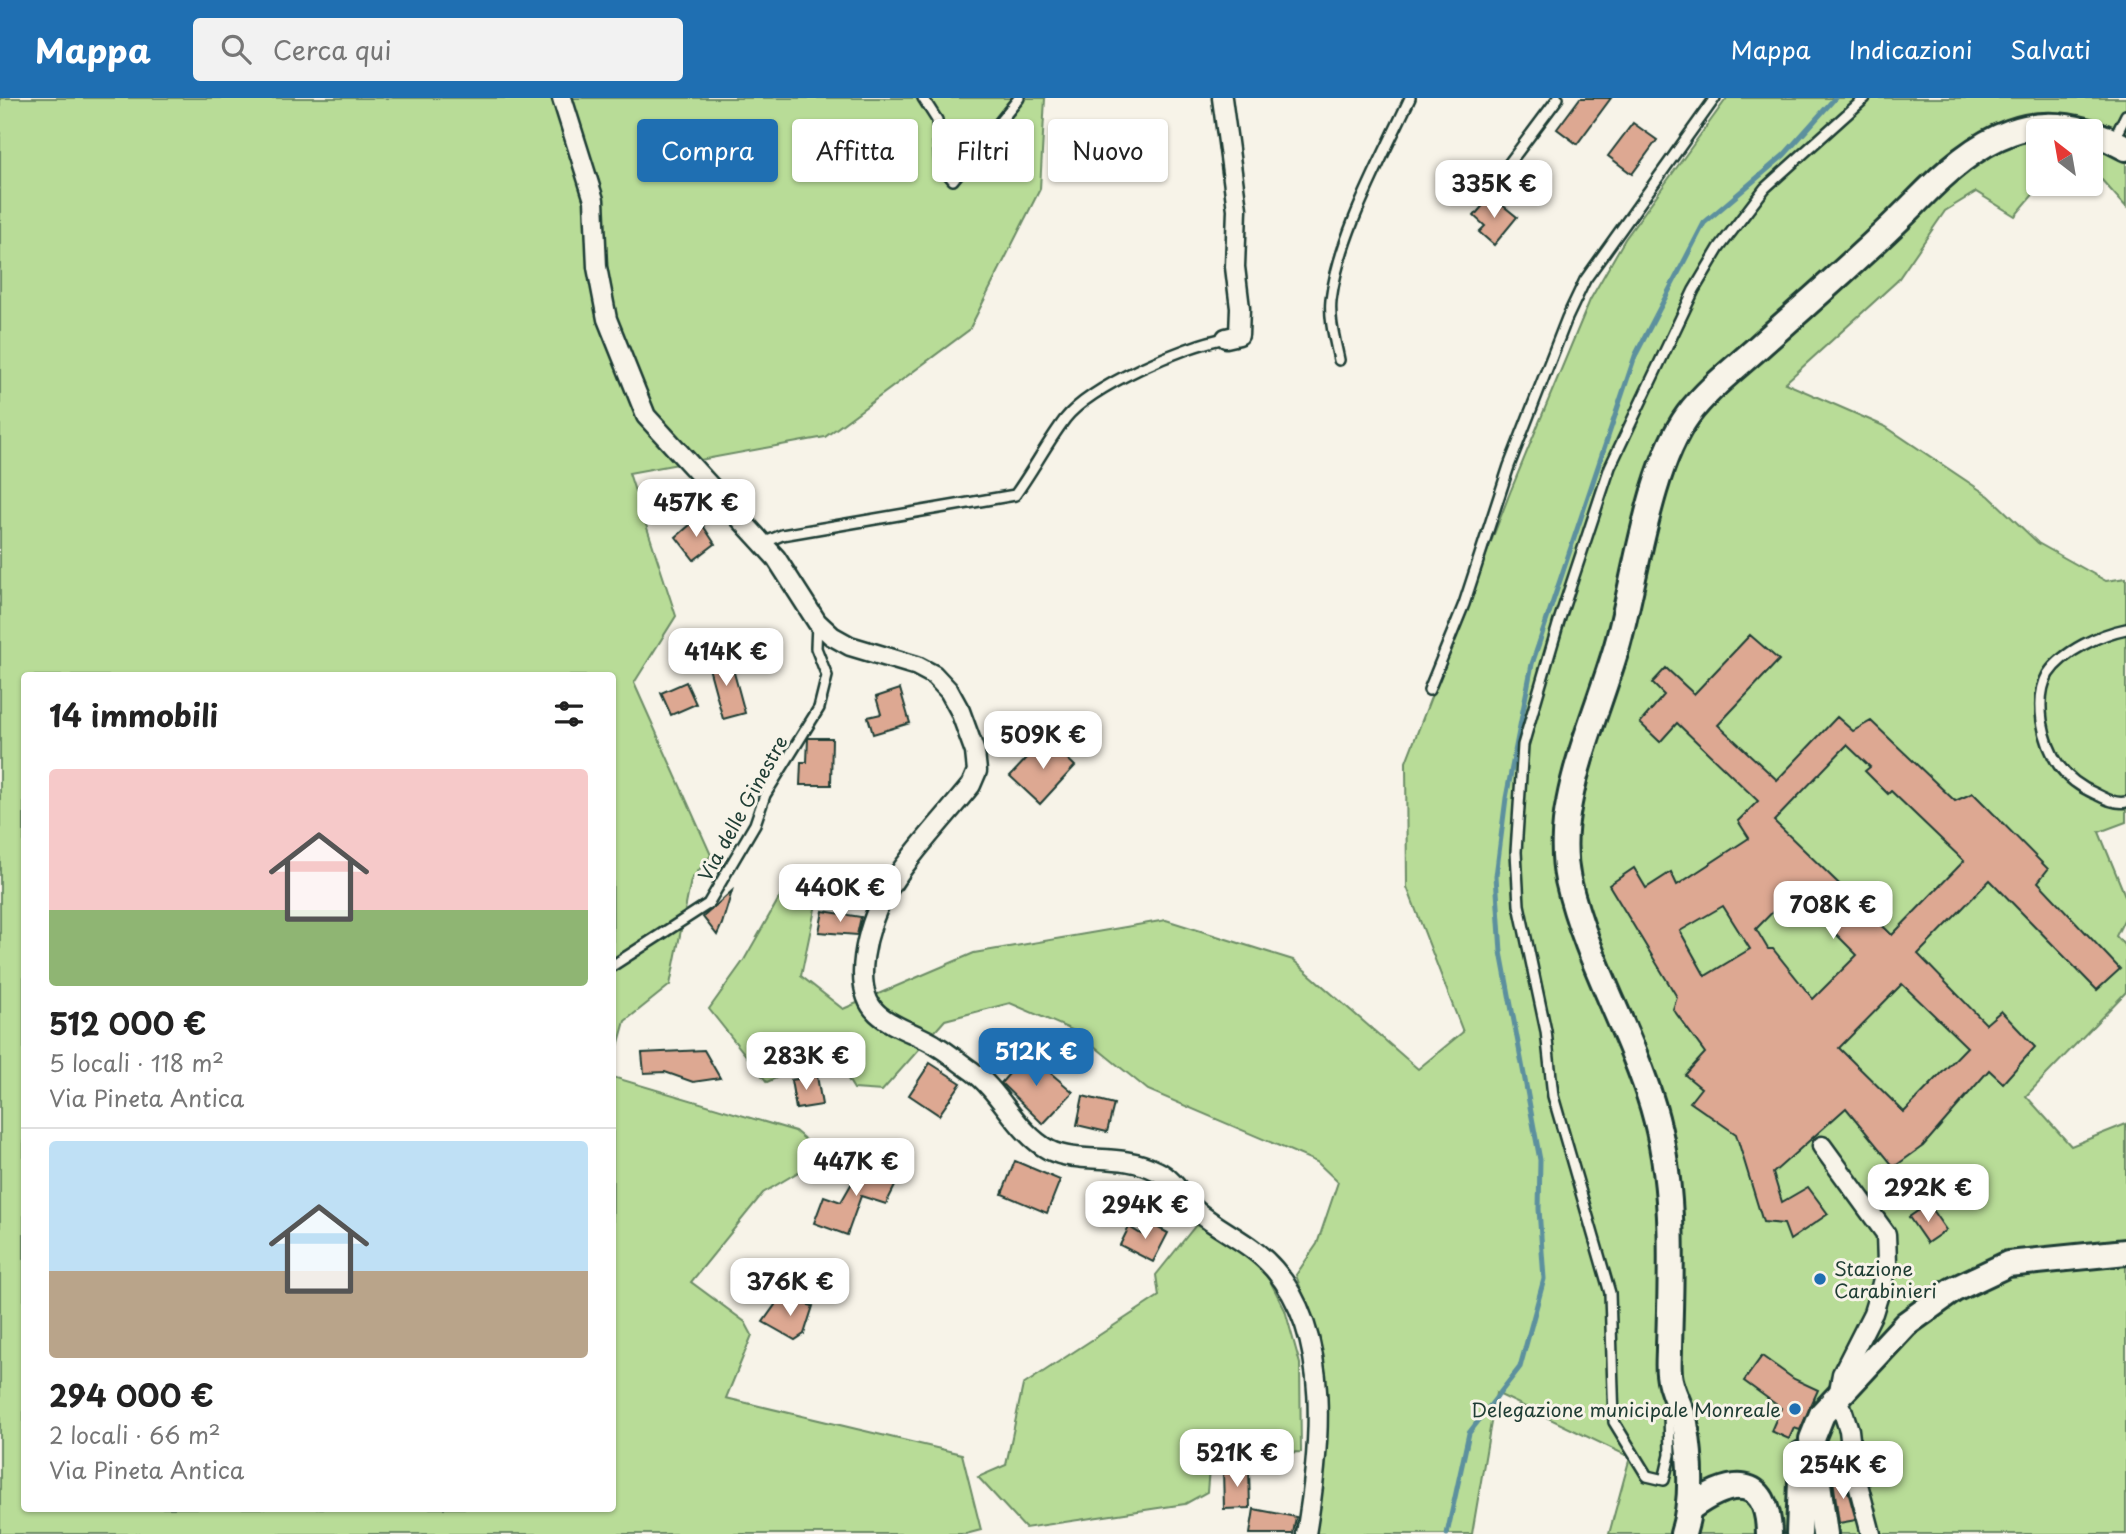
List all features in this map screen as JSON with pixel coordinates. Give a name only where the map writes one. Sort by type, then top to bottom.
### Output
[{"type":"street","points":[[562,98],[594,200],[597,267],[607,319],[646,416],[763,543],[817,622],[832,636],[850,646],[917,666],[934,674],[960,710],[975,752],[977,771],[971,785],[883,899],[863,962],[862,980],[867,996],[876,1012],[938,1046],[978,1076],[1046,1148],[1064,1156],[1106,1157],[1157,1171],[1176,1185],[1197,1211],[1255,1251],[1275,1269],[1303,1319],[1317,1368],[1315,1445],[1306,1534]]},
{"type":"street","points":[[1222,98],[1237,209],[1235,267],[1240,308],[1239,335],[1226,338]]},
{"type":"street","points":[[1683,1534],[1690,1508],[1688,1459],[1684,1420],[1668,1376],[1672,1244],[1665,1159],[1648,1095],[1577,912],[1567,876],[1565,844],[1568,804],[1619,640],[1649,517],[1670,447],[1688,415],[1713,387],[1867,250],[1964,151],[1986,134],[2011,122],[2037,115],[2057,116],[2082,122],[2120,144]]},
{"type":"street","points":[[1822,1146],[1882,1224],[1887,1246],[1887,1263],[1873,1313],[1842,1374],[1838,1397],[1849,1430],[1853,1465],[1871,1534]]},
{"type":"street","points":[[1799,1534],[1802,1454],[1812,1439],[1822,1414],[1906,1324],[1953,1290],[2008,1264],[2126,1252]]},
{"type":"street","points":[[1812,1439],[1825,1534]]},
{"type":"street","points":[[1688,1459],[1738,1486],[1758,1493],[1769,1510],[1769,1534]]},
{"type":"street","points":[[1690,1508],[1722,1489],[1738,1486]]},
{"type":"lane","points":[[923,98],[937,120],[940,164],[953,180],[1019,98]]},
{"type":"lane","points":[[1339,359],[1331,301],[1348,239],[1410,98]]},
{"type":"lane","points":[[1493,185],[1558,98]]},
{"type":"lane","points":[[1429,690],[1468,594],[1509,466],[1585,280],[1715,98]]},
{"type":"lane","points":[[1668,1376],[1663,1394],[1672,1419],[1664,1480],[1647,1476],[1614,1422],[1610,1293],[1553,1096],[1546,1031],[1519,905],[1516,852],[1523,745],[1560,618],[1610,467],[1694,290],[1719,248],[1765,188],[1865,98]]},
{"type":"lane","points":[[2120,144],[2126,115]]},
{"type":"lane","points":[[763,543],[782,534],[1015,495],[1039,463],[1067,417],[1094,395],[1190,348],[1226,338]]},
{"type":"lane","name":"Via delle Ginestre","points":[[616,962],[708,904],[755,824],[765,795],[819,708],[827,676],[816,648],[817,622]]},
{"type":"lane","points":[[2126,629],[2096,638],[2070,655],[2048,674],[2040,702],[2046,746],[2058,766],[2079,787],[2117,804],[2126,802]]},
{"type":"green space","points":[[0,98],[1045,98],[1040,189],[969,330],[825,437],[629,473],[676,616],[634,683],[711,855],[691,880],[670,985],[625,1021],[616,1053],[616,672],[21,672],[21,1512],[616,1512],[616,1078],[795,1131],[825,1156],[763,1193],[691,1282],[745,1322],[752,1335],[726,1398],[962,1454],[981,1530],[966,1534],[0,1534]]},
{"type":"green space","points":[[1727,98],[2126,98],[2126,207],[2104,182],[2104,119],[2026,119],[2026,196],[2032,196],[2015,216],[1976,192],[1945,211],[1897,281],[1785,383],[1886,427],[1989,496],[2038,543],[2106,581],[2126,578],[2126,822],[2099,832],[2126,898],[2126,916],[2116,936],[2126,947],[2126,992],[2026,1096],[2071,1146],[2126,1124],[2126,1534],[1609,1534],[1630,1457],[1496,1393],[1472,1534],[1311,1534],[1325,1426],[1318,1339],[1296,1275],[1317,1244],[1338,1182],[1317,1162],[1148,1090],[1077,1032],[1010,1003],[945,1020],[882,1091],[854,1089],[832,1053],[767,1082],[709,1009],[744,960],[790,879],[819,890],[801,976],[843,1009],[974,953],[1166,920],[1293,960],[1418,1069],[1463,1032],[1407,887],[1406,762],[1511,490],[1590,300],[1625,239]]},
{"type":"green space","points":[[1196,1225],[1245,1252],[1269,1279],[1285,1310],[1300,1364],[1301,1452],[1210,1457],[1207,1492],[1185,1504],[1025,1528],[978,1477],[1006,1465],[1023,1385],[1159,1296],[1156,1275]]},
{"type":"building","points":[[1580,98],[1611,98],[1577,144],[1557,129]]},
{"type":"building","points":[[1633,123],[1657,140],[1632,174],[1608,156]]},
{"type":"building","points":[[1491,196],[1517,217],[1494,245],[1479,232],[1485,226],[1474,216]]},
{"type":"building","points":[[698,518],[715,544],[694,560],[676,537]]},
{"type":"building","points":[[1750,635],[1779,660],[1718,725],[1777,780],[1837,717],[1853,731],[1871,721],[1955,801],[1973,793],[2048,869],[2038,882],[2120,969],[2097,990],[1990,880],[1918,954],[1986,1024],[2001,1011],[2035,1047],[2003,1083],[1989,1070],[1923,1146],[1894,1167],[1846,1108],[1773,1173],[1782,1202],[1808,1187],[1828,1214],[1790,1240],[1784,1224],[1763,1222],[1736,1134],[1690,1102],[1701,1088],[1685,1075],[1705,1053],[1673,1009],[1677,997],[1609,885],[1634,868],[1646,888],[1671,872],[1677,885],[1749,838],[1738,821],[1758,801],[1677,723],[1660,742],[1640,723],[1664,695],[1652,683],[1666,668],[1694,694]],"holes":[[[1847,745],[1870,767],[1865,771],[1888,794],[1891,791],[1964,861],[1892,935],[1774,821]],[[1793,891],[1857,955],[1813,999],[1773,949],[1768,949],[1756,929]],[[1723,906],[1750,949],[1705,976],[1680,931]],[[1902,984],[1967,1047],[1904,1112],[1839,1048]]]},
{"type":"building","points":[[730,658],[745,713],[723,719],[708,664]]},
{"type":"building","points":[[686,682],[696,704],[671,715],[661,693]]},
{"type":"building","points":[[900,689],[910,723],[873,734],[868,717],[881,714],[876,697]]},
{"type":"building","points":[[808,738],[832,738],[831,785],[800,785],[801,762],[807,762]]},
{"type":"building","points":[[1046,738],[1075,766],[1040,804],[1010,776]]},
{"type":"building","points":[[732,891],[722,924],[717,935],[703,917]]},
{"type":"building","points":[[823,911],[861,917],[857,935],[819,932]]},
{"type":"building","points":[[704,1050],[720,1078],[693,1082],[665,1072],[644,1073],[642,1053]]},
{"type":"building","points":[[1027,1053],[1073,1092],[1043,1124],[1001,1083]]},
{"type":"building","points":[[930,1063],[961,1083],[939,1115],[909,1095]]},
{"type":"building","points":[[817,1076],[822,1105],[796,1109],[791,1080]]},
{"type":"building","points":[[1083,1096],[1114,1104],[1107,1132],[1077,1125]]},
{"type":"building","points":[[865,1160],[899,1178],[886,1204],[861,1196],[847,1235],[814,1223],[824,1196],[841,1202]]},
{"type":"building","points":[[1015,1161],[1060,1180],[1047,1213],[1002,1194]]},
{"type":"building","points":[[1928,1204],[1946,1230],[1927,1243],[1909,1217]]},
{"type":"building","points":[[1147,1222],[1168,1233],[1153,1262],[1120,1245],[1129,1227],[1141,1234]]},
{"type":"building","points":[[780,1298],[813,1306],[804,1334],[795,1340],[763,1322]]},
{"type":"building","points":[[1762,1356],[1794,1379],[1818,1390],[1800,1430],[1794,1428],[1789,1439],[1771,1431],[1781,1408],[1744,1381]]},
{"type":"building","points":[[1249,1468],[1250,1508],[1224,1509],[1223,1469]]},
{"type":"building","points":[[1844,1477],[1856,1520],[1839,1523],[1833,1480]]},
{"type":"building","points":[[1254,1509],[1296,1517],[1293,1534],[1250,1534]]},
{"type":"waterway","points":[[1447,1534],[1469,1433],[1520,1367],[1544,1279],[1539,1209],[1540,1160],[1501,952],[1496,876],[1506,798],[1532,664],[1635,356],[1704,223],[1784,155],[1835,98]]},
{"type":"place","name":"Stazione Carabinieri","points":[[1820,1279]]},
{"type":"place","name":"Delegazione municipale Monreale","points":[[1795,1409]]}]
